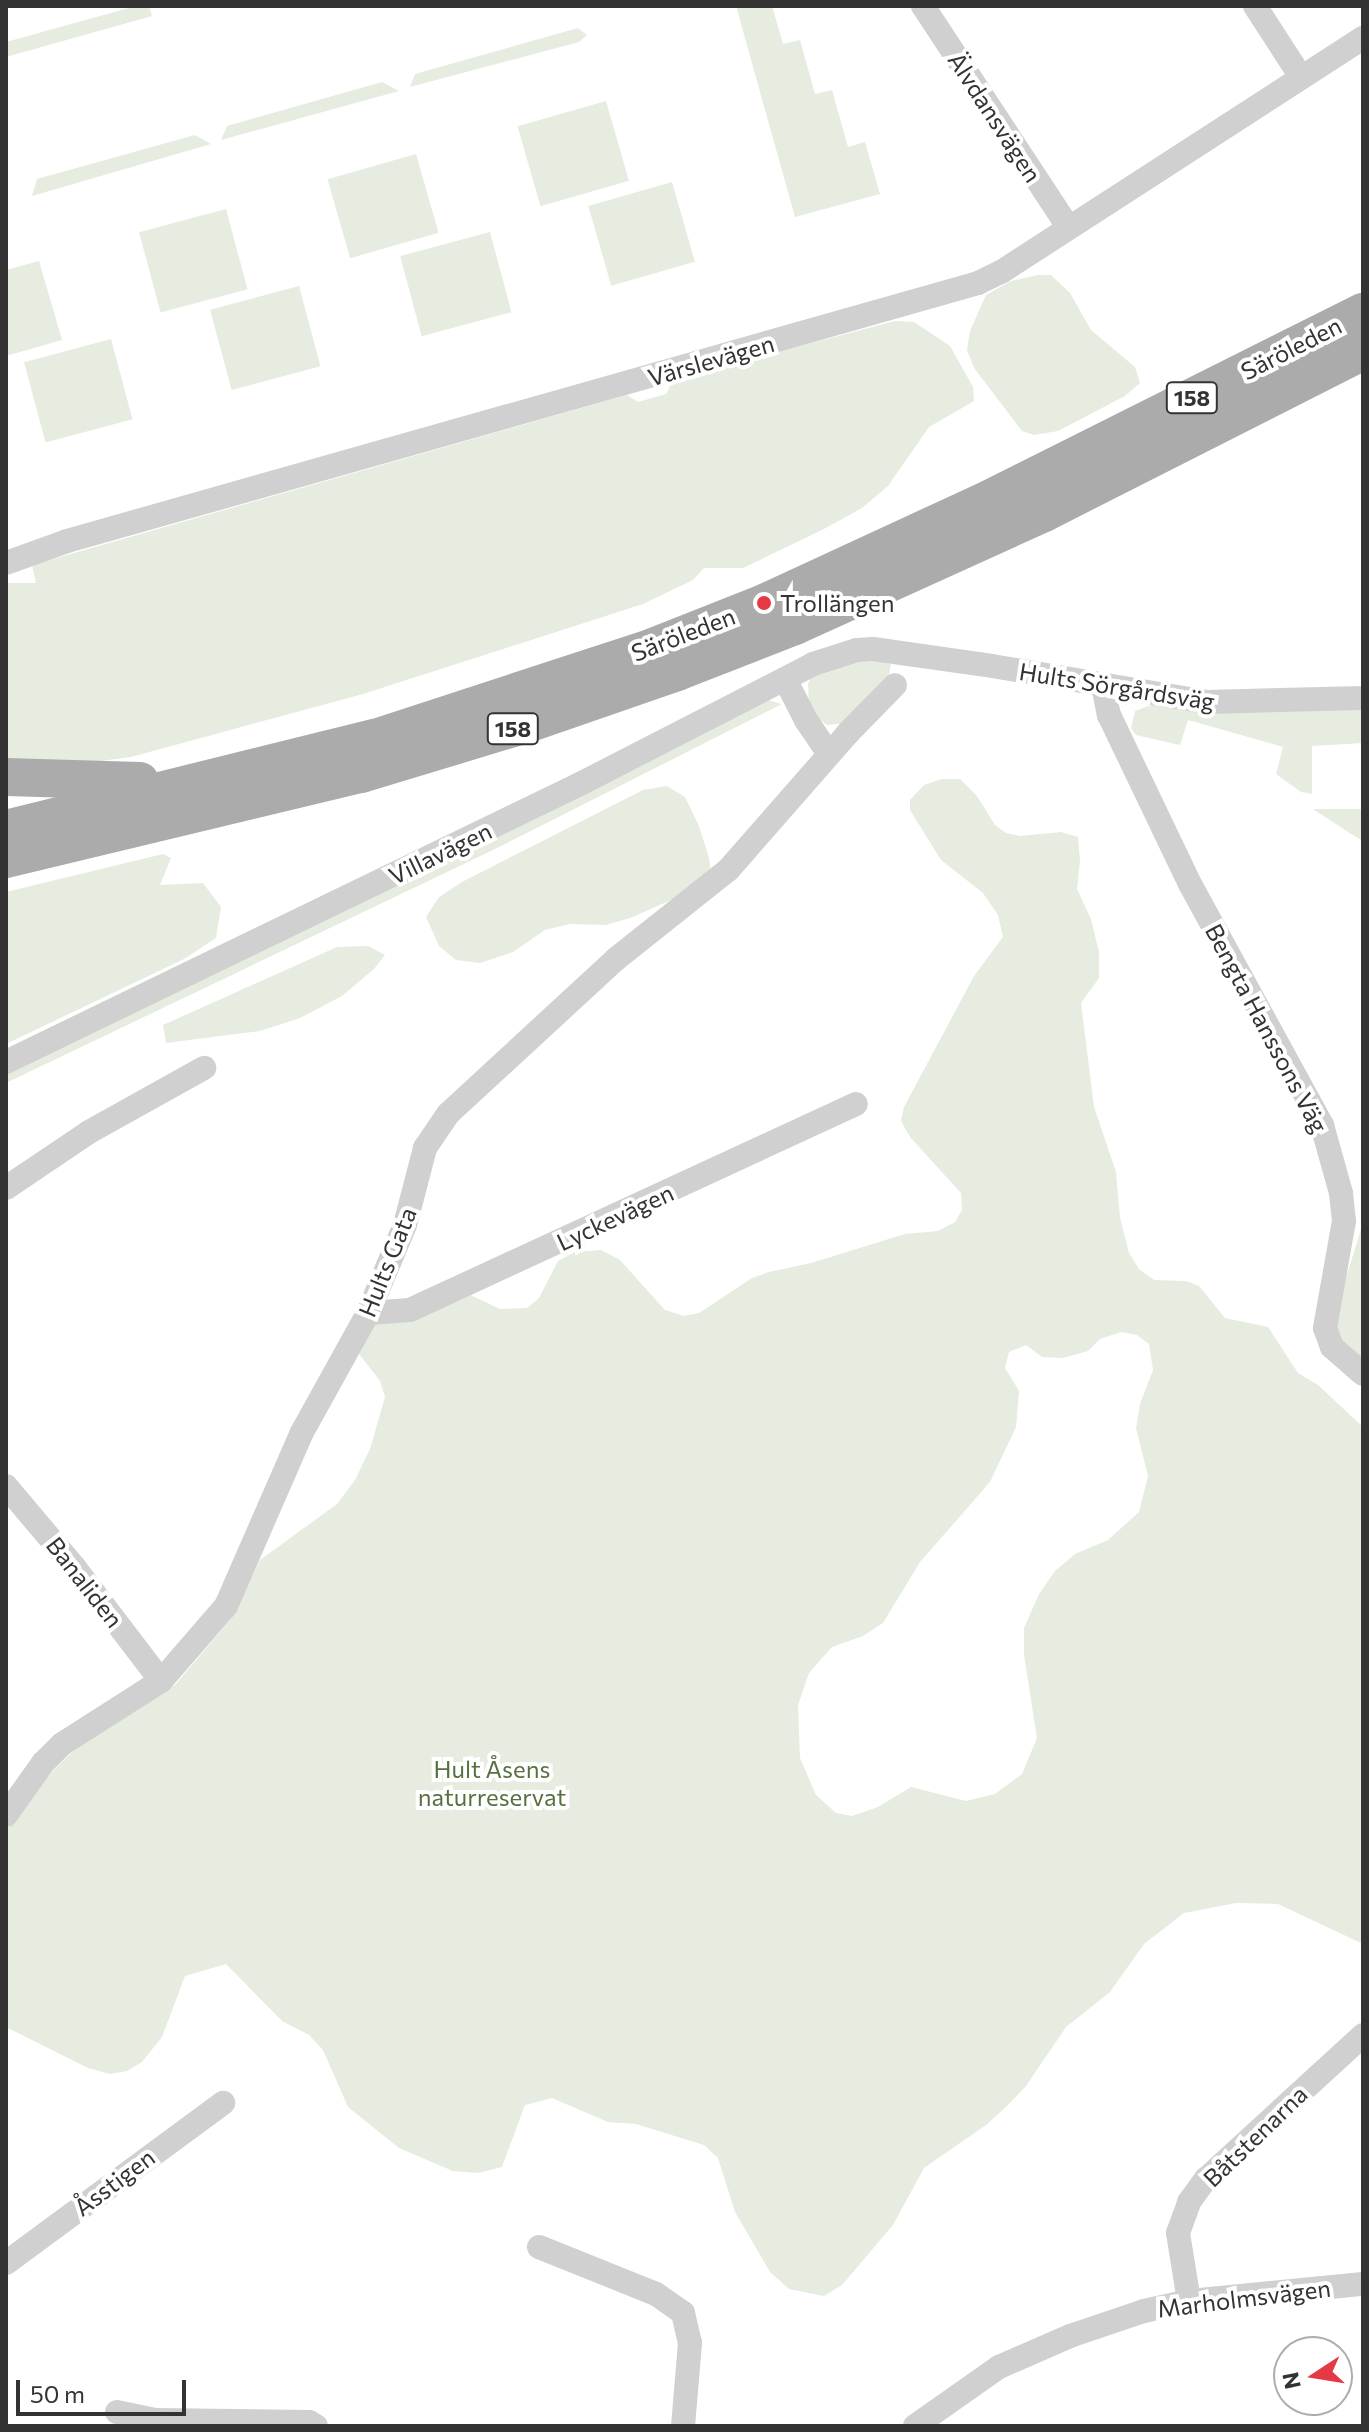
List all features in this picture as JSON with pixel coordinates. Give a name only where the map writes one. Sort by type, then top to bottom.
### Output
[{"type":"main road","name":"Säröleden","points":[[6,829],[375,738],[653,647],[750,608],[983,502],[1363,312]]},
{"type":"main road","name":"Säröleden","points":[[6,859],[361,774],[527,724],[677,672],[795,626],[1021,524],[1363,351]]},
{"type":"main road","name":"158","points":[[6,777],[203,781]]},
{"type":"street","name":"Älvdansvägen","points":[[923,6],[1068,227]]},
{"type":"street","points":[[1255,6],[1301,77]]},
{"type":"street","name":"Värslevägen","points":[[6,563],[67,541],[168,512],[939,297],[1001,272],[1363,38]]},
{"type":"street","name":"Villavägen","points":[[6,1062],[564,792],[785,679],[838,655],[873,649]]},
{"type":"street","name":"Hults Sörgårdsväg","points":[[873,649],[1206,702],[1363,698]]},
{"type":"street","points":[[785,679],[806,720],[829,754]]},
{"type":"street","name":"Hults Gata","points":[[6,1815],[43,1763],[62,1744],[161,1681],[226,1606],[301,1434],[368,1313],[405,1225],[425,1148],[448,1114],[607,967],[729,869],[829,754],[895,685]]},
{"type":"street","name":"Bengta Hanssons Väg","points":[[1103,685],[1109,715],[1190,884],[1322,1125],[1341,1193],[1344,1221],[1325,1328],[1332,1347],[1363,1374]]},
{"type":"street","points":[[6,1188],[89,1132],[204,1068]]},
{"type":"street","name":"Lyckevägen","points":[[368,1313],[410,1310],[856,1104]]},
{"type":"street","name":"Banaliden","points":[[6,1486],[75,1568],[161,1681]]},
{"type":"street","name":"Båtstenarna","points":[[1189,2301],[1178,2233],[1189,2202],[1206,2179],[1363,2035]]},
{"type":"street","name":"Åsstigen","points":[[6,2263],[223,2103]]},
{"type":"street","points":[[539,2247],[656,2294],[683,2313],[690,2343],[683,2426]]},
{"type":"street","name":"Marholmsvägen","points":[[915,2426],[999,2367],[1070,2336],[1144,2311],[1189,2301],[1363,2284]]},
{"type":"street","points":[[117,2412],[155,2420],[309,2422],[316,2426]]},
{"type":"green space","points":[[136,6],[149,6],[152,16],[6,57],[6,42]]},
{"type":"green space","points":[[736,6],[772,6],[783,44],[800,40],[815,94],[832,90],[848,147],[865,142],[880,194],[795,217]]},
{"type":"green space","points":[[578,28],[587,35],[579,42],[410,87],[415,74]]},
{"type":"green space","points":[[382,82],[399,91],[221,140],[227,126]]},
{"type":"green space","points":[[606,101],[629,181],[540,206],[518,126]]},
{"type":"green space","points":[[195,135],[211,144],[32,196],[37,179]]},
{"type":"green space","points":[[416,154],[439,233],[350,258],[328,179]]},
{"type":"green space","points":[[672,182],[695,262],[611,286],[588,206]]},
{"type":"green space","points":[[226,209],[247,289],[161,312],[139,232]]},
{"type":"green space","points":[[490,232],[511,312],[422,336],[400,256]]},
{"type":"green space","points":[[39,261],[62,340],[6,356],[6,270]]},
{"type":"green space","points":[[1051,275],[1070,293],[1091,330],[1135,367],[1140,383],[1125,396],[1058,431],[1034,435],[1022,431],[974,368],[967,350],[970,331],[986,295],[1011,281]]},
{"type":"green space","points":[[299,286],[320,366],[232,390],[210,310]]},
{"type":"green space","points":[[895,321],[914,322],[950,346],[973,387],[974,401],[929,427],[888,486],[862,508],[822,530],[743,568],[704,568],[693,580],[643,604],[363,694],[131,757],[69,765],[6,764],[6,583],[36,583],[32,565],[627,395],[638,402],[666,394],[674,379]]},
{"type":"green space","points":[[111,339],[132,419],[46,442],[24,362]]},
{"type":"green space","points":[[857,657],[891,664],[889,675],[845,723],[827,725],[816,717],[809,705],[808,683],[814,674]]},
{"type":"green space","points":[[768,700],[782,704],[491,851],[6,1083],[6,1071]]},
{"type":"green space","points":[[1154,704],[1235,713],[1363,707],[1363,743],[1312,746],[1312,794],[1301,792],[1276,774],[1283,747],[1188,720],[1180,745],[1136,735],[1131,728],[1135,711]]},
{"type":"green space","name":"Hult Åsens naturreservat","points":[[942,779],[960,779],[977,796],[995,825],[1006,833],[1020,836],[1061,832],[1078,837],[1080,861],[1077,889],[1091,919],[1099,952],[1099,978],[1081,1003],[1094,1107],[1116,1172],[1120,1218],[1129,1253],[1139,1269],[1154,1280],[1186,1281],[1199,1286],[1225,1318],[1268,1327],[1298,1373],[1318,1385],[1363,1427],[1363,1944],[1278,1904],[1236,1903],[1184,1913],[1144,1944],[1110,1992],[1066,2027],[1026,2086],[1007,2106],[986,2125],[924,2168],[893,2225],[842,2285],[824,2296],[789,2289],[770,2272],[735,2212],[718,2158],[704,2145],[636,2124],[608,2122],[552,2098],[525,2105],[502,2167],[478,2173],[453,2171],[399,2148],[348,2107],[323,2050],[309,2035],[282,2021],[226,1964],[185,1976],[162,2037],[142,2062],[127,2071],[110,2074],[88,2068],[6,2027],[6,1831],[41,1783],[81,1743],[175,1685],[230,1620],[260,1560],[337,1504],[355,1480],[370,1449],[385,1397],[380,1381],[359,1354],[375,1322],[458,1289],[500,1309],[527,1308],[539,1298],[558,1261],[575,1252],[601,1250],[620,1260],[665,1310],[684,1316],[699,1313],[752,1278],[769,1272],[811,1263],[905,1234],[938,1231],[955,1222],[962,1210],[961,1193],[910,1137],[901,1121],[904,1107],[974,976],[1003,937],[998,915],[983,893],[941,860],[910,810],[910,800],[924,785]],"holes":[[[1121,1332],[1137,1335],[1149,1344],[1153,1370],[1140,1404],[1136,1428],[1148,1476],[1139,1512],[1108,1540],[1075,1554],[1055,1571],[1039,1594],[1024,1628],[1024,1655],[1037,1738],[1022,1774],[995,1794],[966,1801],[911,1787],[878,1807],[852,1816],[836,1813],[816,1795],[800,1758],[798,1705],[809,1673],[832,1647],[863,1636],[883,1623],[920,1562],[990,1482],[1016,1427],[1019,1391],[1005,1368],[1009,1352],[1026,1345],[1042,1357],[1063,1358],[1088,1351],[1100,1339]]]},
{"type":"green space","points":[[667,786],[685,797],[699,826],[709,858],[711,874],[694,890],[606,925],[570,924],[545,930],[513,952],[480,963],[456,960],[439,946],[426,917],[439,897],[462,882],[643,790]]},
{"type":"green space","points":[[1313,809],[1363,809],[1363,841],[1348,832]]},
{"type":"green space","points":[[163,854],[171,858],[160,885],[203,883],[221,907],[216,938],[184,959],[6,1044],[6,892]]},
{"type":"green space","points":[[368,946],[385,955],[374,969],[342,996],[300,1018],[260,1031],[166,1043],[163,1025],[337,947]]},
{"type":"green space","points":[[1363,1223],[1363,1359],[1342,1342],[1336,1330],[1340,1297]]},
{"type":"place","name":"Trollängen","points":[[764,603]]}]
